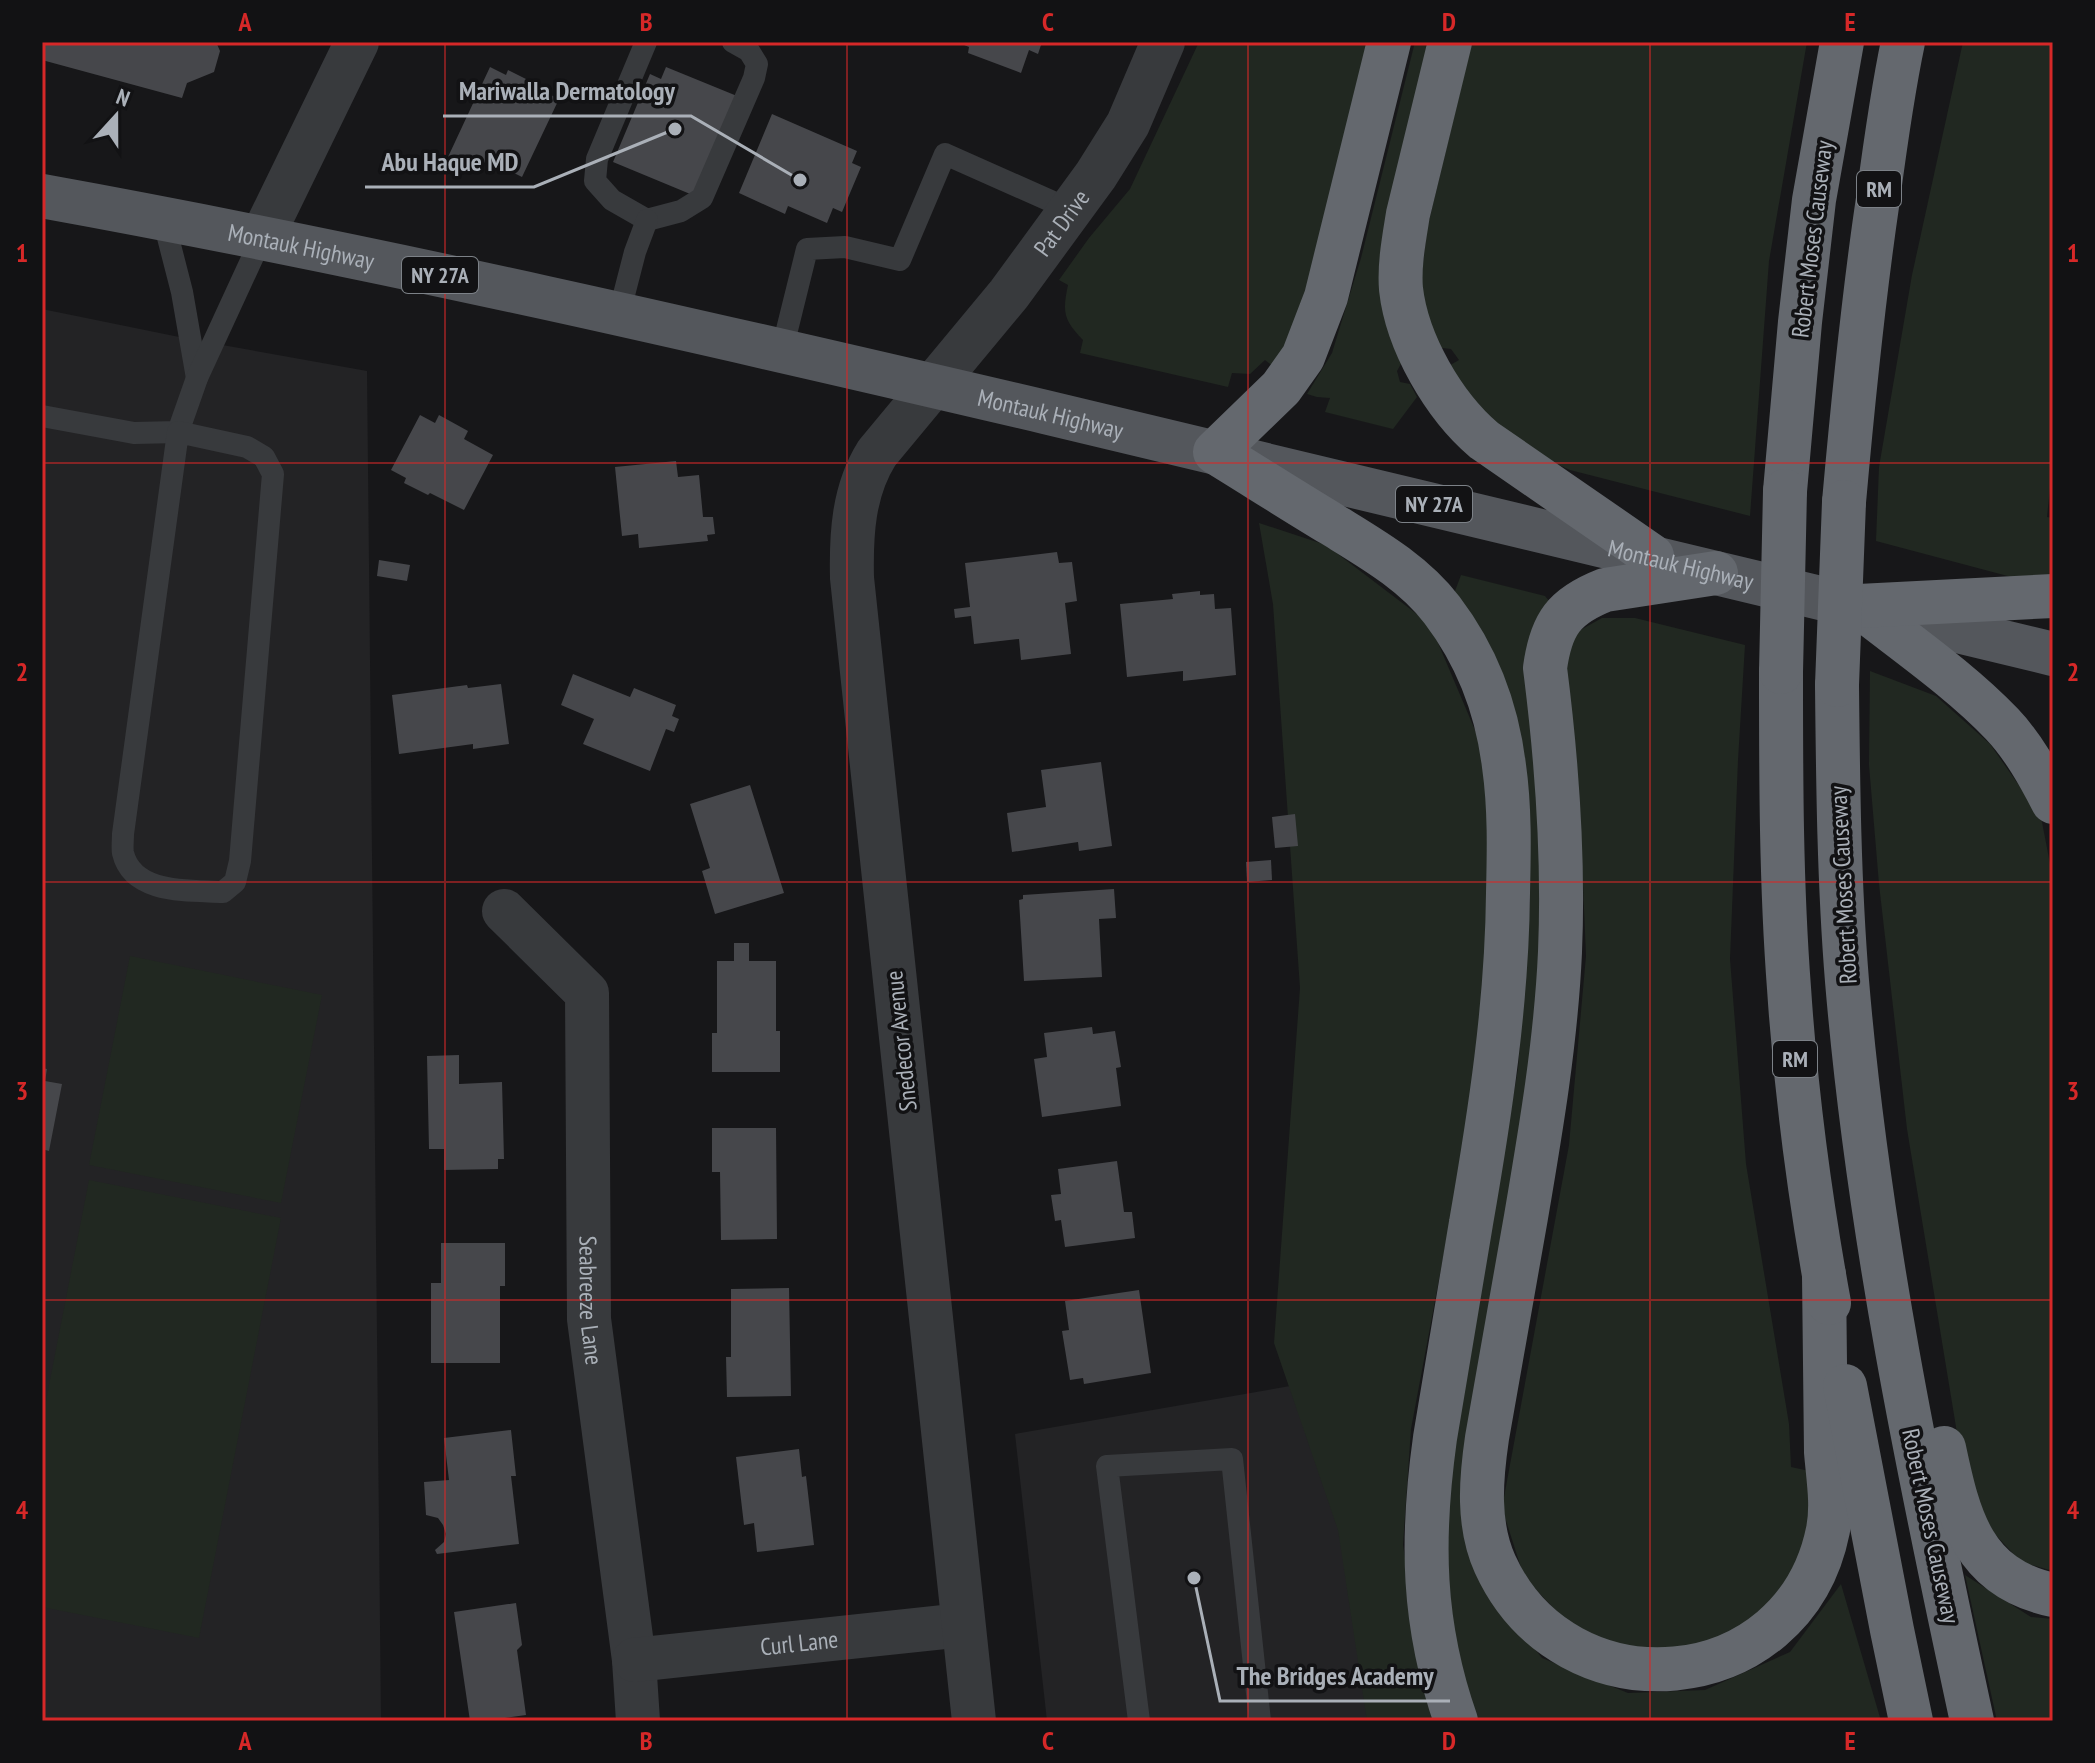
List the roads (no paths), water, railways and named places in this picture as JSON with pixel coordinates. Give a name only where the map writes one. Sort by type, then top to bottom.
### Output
[{"type":"highway","points":[[1389,42],[1326,297],[1303,357],[1281,388],[1215,452],[1377,553],[1423,589],[1442,609],[1484,682],[1504,765],[1509,836],[1508,936],[1500,1035],[1435,1438],[1425,1554],[1434,1639],[1456,1721]]},
{"type":"highway","points":[[1450,42],[1404,236],[1401,289],[1414,337],[1437,383],[1468,426],[1652,556]]},
{"type":"highway","name":"Robert Moses Causeway","points":[[1842,42],[1814,200],[1785,491],[1781,582],[1782,841],[1789,989],[1812,1204],[1911,1721]]},
{"type":"highway","name":"Robert Moses Causeway","points":[[1903,42],[1859,337],[1844,502],[1837,685],[1840,854],[1847,980],[1878,1242],[1929,1519],[1972,1721]]},
{"type":"highway","points":[[1716,573],[1605,590],[1588,596],[1561,618],[1553,631],[1545,668],[1555,754],[1562,862],[1557,985],[1538,1144],[1481,1485],[1483,1512],[1495,1562],[1526,1611],[1547,1630],[1591,1657],[1619,1666],[1646,1670],[1672,1669],[1694,1667],[1736,1651],[1755,1641],[1791,1611],[1813,1575],[1829,1527],[1824,1275]]},
{"type":"highway","points":[[1859,606],[2053,596]]},
{"type":"highway","points":[[1859,606],[2004,725],[2042,780],[2053,802]]},
{"type":"highway","points":[[1878,1242],[1932,1389],[1961,1518],[1991,1565],[2012,1581],[2053,1595]]},
{"type":"main road","name":"Montauk Highway","points":[[42,196],[262,237],[782,350],[2053,654]]},
{"type":"street","points":[[262,237],[357,42]]},
{"type":"street","name":"Pat Drive","points":[[934,385],[1009,294],[1107,158],[1128,124],[1163,42]]},
{"type":"street","name":"Snedecor Avenue","points":[[934,385],[872,462],[858,497],[852,558],[974,1721]]},
{"type":"street","name":"Seabreeze Lane","points":[[504,911],[587,993],[589,1319],[634,1660],[638,1721]]},
{"type":"street","name":"Curl Lane","points":[[634,1660],[963,1625]]},
{"type":"lane","points":[[646,42],[597,159],[595,181],[612,200],[647,220],[681,211],[702,198],[754,78],[757,64],[749,51],[733,42]]},
{"type":"lane","points":[[782,350],[807,249],[845,247],[900,260],[945,154],[1071,210]]},
{"type":"lane","points":[[163,218],[182,292],[197,378]]},
{"type":"lane","points":[[619,314],[647,220]]},
{"type":"lane","points":[[42,416],[134,433],[178,432],[247,447],[264,457],[273,474],[240,861],[235,882],[223,892],[154,887],[132,872],[123,853],[125,819],[178,432],[197,378],[262,237]]},
{"type":"lane","points":[[1139,1721],[1107,1466],[1232,1459],[1260,1721]]},
{"type":"place","name":"Abu Haque MD","points":[[675,129]]},
{"type":"place","name":"Mariwalla Dermatology","points":[[800,180]]},
{"type":"place","name":"The Bridges Academy","points":[[1194,1578]]}]
